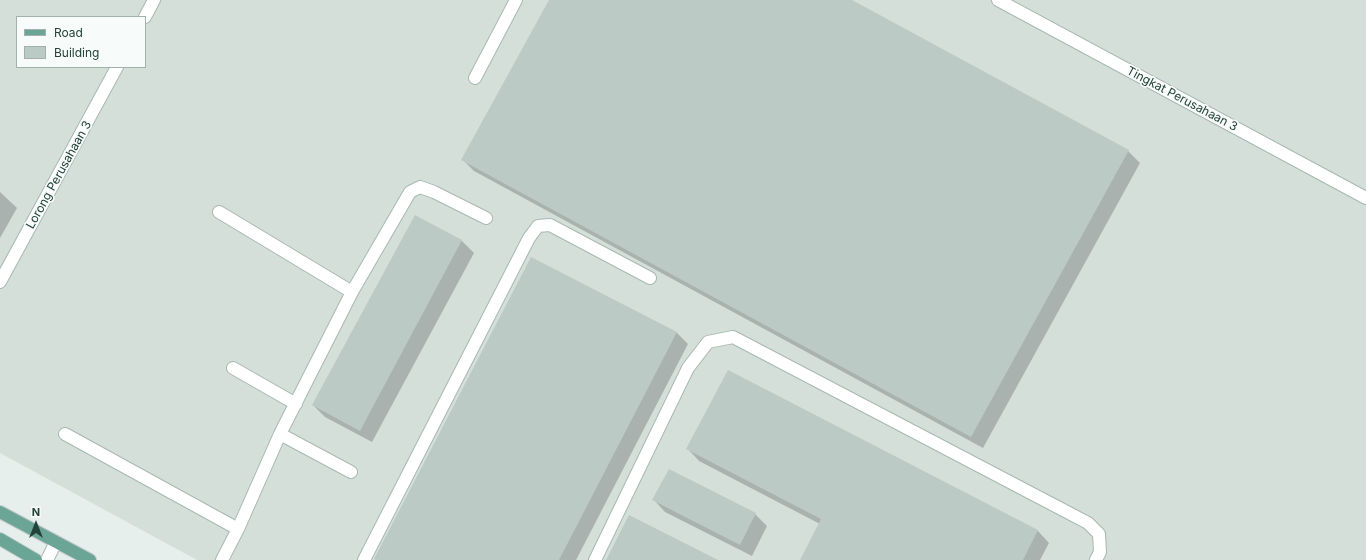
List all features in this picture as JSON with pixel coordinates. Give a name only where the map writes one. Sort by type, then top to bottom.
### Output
[{"type":"main road","points":[[0,512],[90,560]]},
{"type":"main road","points":[[0,539],[36,560]]},
{"type":"street","points":[[146,16],[154,0]]},
{"type":"street","points":[[475,78],[516,0]]},
{"type":"street","name":"Tingkat Perusahaan 3","points":[[998,0],[1366,198]]},
{"type":"street","name":"Lorong Perusahaan 3","points":[[0,282],[116,68]]},
{"type":"street","points":[[222,560],[238,529],[280,434],[352,292],[410,192],[420,187],[434,192],[486,218]]},
{"type":"street","points":[[220,212],[352,292]]},
{"type":"street","points":[[364,560],[529,238],[538,226],[550,225],[650,278]]},
{"type":"street","points":[[595,560],[688,368],[708,342],[733,337],[1088,522],[1099,534],[1100,552],[1096,560]]},
{"type":"street","points":[[233,368],[296,404]]},
{"type":"street","points":[[65,434],[238,529]]},
{"type":"street","points":[[280,434],[351,472]]},
{"type":"street","points":[[46,560],[56,542]]},
{"type":"shaded area","points":[[0,0],[1366,0],[1366,560],[197,560],[0,453]]},
{"type":"building","points":[[549,0],[852,0],[1129,150],[971,437],[461,160]]},
{"type":"building","points":[[415,215],[462,240],[360,431],[312,405]]},
{"type":"building","points":[[531,257],[677,332],[559,560],[374,559]]},
{"type":"building","points":[[728,370],[1038,530],[1023,560],[800,560],[821,519],[686,449]]},
{"type":"building","points":[[669,469],[756,513],[740,545],[652,500]]},
{"type":"building","points":[[629,515],[718,560],[606,560]]}]
